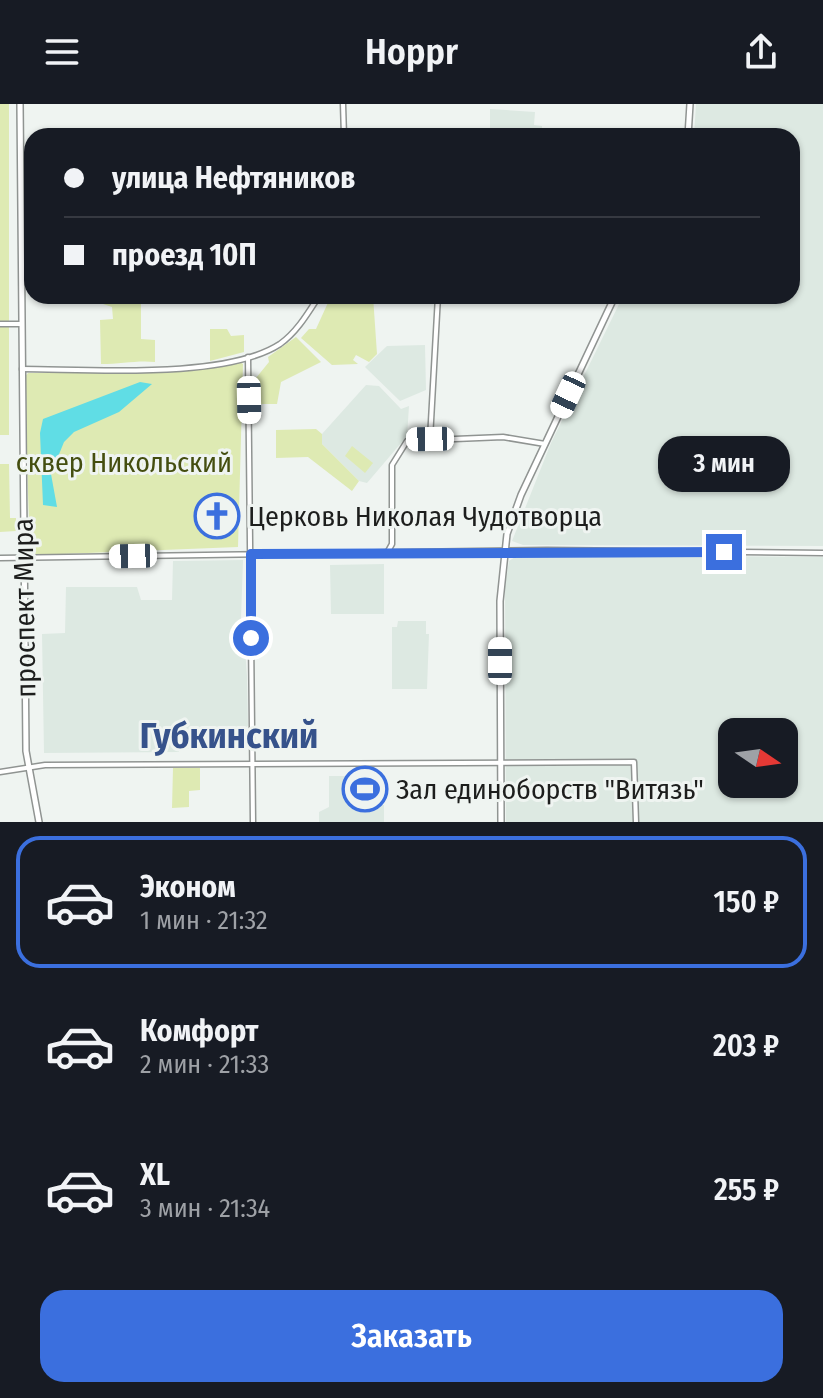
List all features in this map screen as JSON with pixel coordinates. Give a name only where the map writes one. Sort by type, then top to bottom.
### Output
[{"type":"main road","name":"проспект Мира","points":[[20,104],[27,766],[39,822]]},
{"type":"main road","points":[[688,128],[690,104]]},
{"type":"main road","points":[[501,822],[500,601],[504,551],[515,508],[611,304]]},
{"type":"street","points":[[343,104],[344,128]]},
{"type":"street","points":[[22,369],[197,367],[248,357],[285,340],[313,304]]},
{"type":"street","points":[[430,439],[438,304]]},
{"type":"street","points":[[0,324],[21,324]]},
{"type":"street","points":[[248,357],[253,822]]},
{"type":"street","points":[[387,553],[392,544],[393,461],[407,441],[507,437],[545,444]]},
{"type":"street","points":[[0,558],[504,551],[823,553]]},
{"type":"street","points":[[0,772],[27,766],[634,762],[636,822]]},
{"type":"shaded area","points":[[696,104],[823,104],[823,546],[523,545],[512,541],[551,443],[619,304],[800,304],[800,128],[694,128]]},
{"type":"shaded area","points":[[490,109],[535,112],[534,125],[542,126],[542,128],[490,128]]},
{"type":"shaded area","points":[[425,345],[426,390],[400,401],[365,367],[387,346]]},
{"type":"shaded area","points":[[366,385],[379,386],[401,409],[409,406],[407,436],[367,483],[359,481],[322,444],[322,434]]},
{"type":"shaded area","points":[[518,555],[823,557],[823,822],[506,822],[505,586],[509,561]]},
{"type":"shaded area","points":[[243,560],[240,649],[245,649],[248,726],[237,733],[237,743],[214,743],[214,749],[179,749],[179,752],[44,753],[42,634],[65,633],[66,587],[137,587],[141,600],[172,600],[173,561]]},
{"type":"shaded area","points":[[384,564],[384,614],[331,614],[330,565]]},
{"type":"shaded area","points":[[398,621],[426,621],[426,634],[429,634],[427,689],[392,689],[392,627],[397,627]]},
{"type":"shaded area","points":[[329,776],[362,776],[363,805],[384,805],[384,822],[319,822],[319,812],[329,807]]},
{"type":"green space","points":[[0,104],[9,104],[9,435],[0,435]]},
{"type":"green space","points":[[103,304],[141,304],[141,339],[155,340],[155,362],[101,364],[100,320],[113,319],[112,307]]},
{"type":"green space","points":[[327,304],[374,304],[377,354],[369,362],[356,355],[353,360],[358,364],[332,365],[301,338],[309,329],[316,329]]},
{"type":"green space","points":[[210,329],[227,329],[231,336],[244,335],[244,352],[210,361]]},
{"type":"green space","points":[[296,337],[321,362],[281,382],[277,404],[256,404],[256,378],[269,362],[268,357]]},
{"type":"green space","name":"сквер Никольский","points":[[243,364],[238,547],[37,555],[30,549],[24,378],[28,373],[176,372]]},
{"type":"green space","points":[[316,429],[322,434],[322,444],[359,481],[352,491],[308,457],[276,458],[276,430]]},
{"type":"green space","points":[[352,446],[373,463],[365,473],[345,456]]},
{"type":"green space","points":[[0,464],[9,464],[10,518],[16,518],[16,531],[0,532]]},
{"type":"green space","points":[[173,768],[200,768],[200,790],[189,791],[189,807],[172,808]]},
{"type":"water","points":[[140,382],[152,384],[119,412],[74,432],[64,442],[51,474],[57,507],[43,505],[40,433],[43,419]]},
{"type":"place","name":"Церковь Николая Чудотворца","points":[[217,516]]},
{"type":"place","name":"Зал единоборств \"Витязь\"","points":[[365,789]]},
{"type":"district","name":"Губкинский","points":[[229,735]]},
{"type":"route","points":[[251,638],[251,554],[547,550],[724,552]]}]
